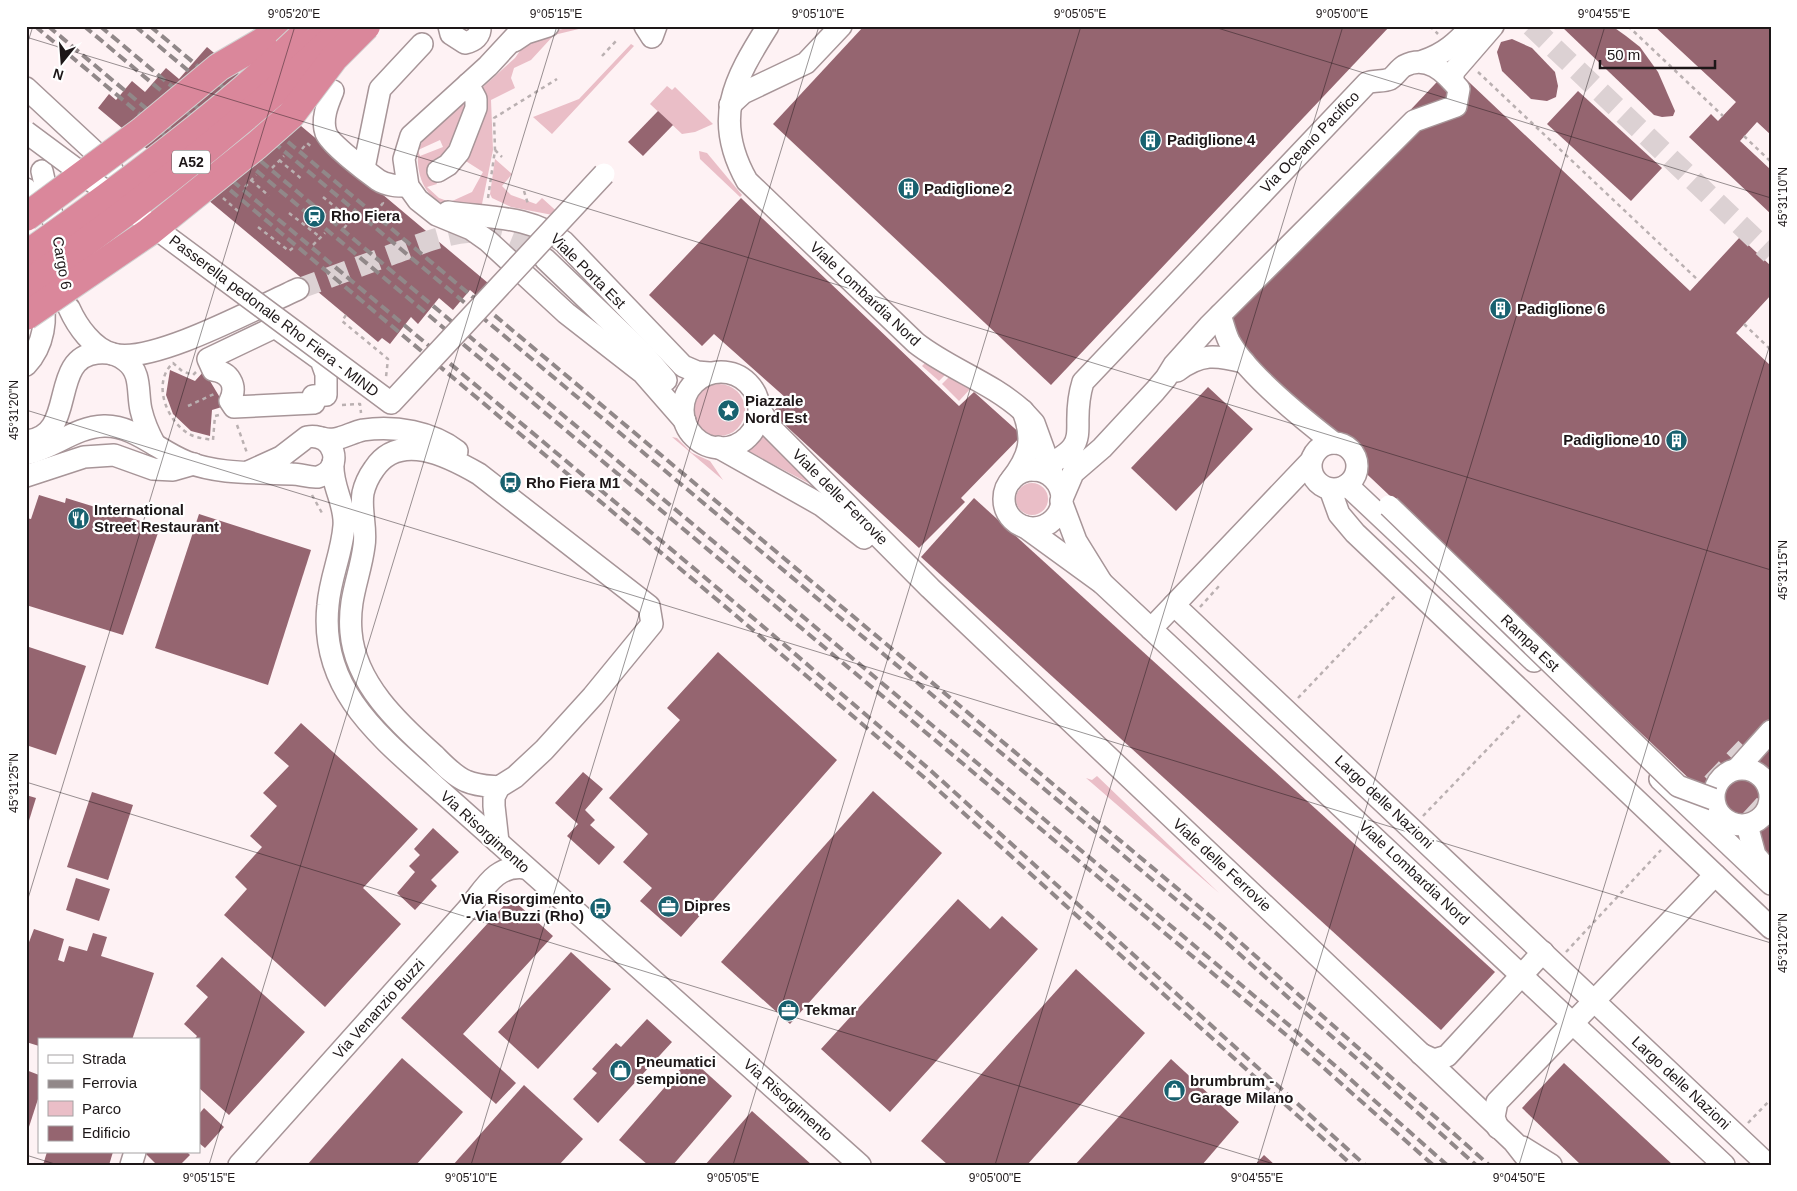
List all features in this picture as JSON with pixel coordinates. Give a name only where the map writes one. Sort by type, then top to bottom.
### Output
[{"type":"highway","points":[[26,217],[142,131],[219,67],[286,26]]},
{"type":"highway","name":"A52","points":[[26,255],[147,167],[237,95],[313,26]]},
{"type":"highway","name":"A52","points":[[26,285],[105,229],[190,163],[277,90],[346,26]]},
{"type":"highway","points":[[26,316],[149,232],[264,140],[295,110],[334,58],[366,26]]},
{"type":"street","points":[[449,26],[450,34],[465,43],[472,42],[478,36],[480,26]]},
{"type":"street","points":[[413,193],[404,159],[411,136],[510,44],[525,26]]},
{"type":"street","points":[[510,44],[526,33],[548,26]]},
{"type":"street","points":[[645,26],[652,37],[656,26]]},
{"type":"street","name":"Viale Lombardia Nord","points":[[768,26],[742,67],[730,105],[730,130],[733,150],[738,165],[757,192],[925,350],[1003,396],[1022,411],[1034,423],[1046,472]]},
{"type":"street","points":[[730,105],[743,93],[806,63],[841,26]]},
{"type":"street","points":[[1452,81],[1458,53],[1472,26]]},
{"type":"street","points":[[1458,53],[1493,26]]},
{"type":"street","points":[[364,168],[380,89],[422,44]]},
{"type":"street","name":"Via Oceano Pacifico","points":[[1046,472],[1075,446],[1083,382],[1367,83],[1390,78],[1402,67],[1414,62],[1440,55],[1458,53]]},
{"type":"street","points":[[1061,501],[1073,473],[1102,448],[1220,315],[1414,121],[1456,106],[1459,89],[1430,62],[1423,61]]},
{"type":"street","points":[[438,171],[448,165],[459,152],[476,108],[476,99],[468,84]]},
{"type":"street","points":[[26,88],[110,166],[118,181],[122,196],[121,220],[113,238],[104,246],[63,267]]},
{"type":"street","points":[[334,91],[326,106],[324,120],[326,133],[332,142],[387,184],[413,193],[437,215],[471,229],[488,241],[566,313],[643,373],[684,416]]},
{"type":"street","name":"Passerella pedonale Rho Fiera - MIND","points":[[26,132],[391,403],[604,174]]},
{"type":"street","points":[[58,241],[77,231],[90,221],[98,208],[105,185],[105,169],[85,143]]},
{"type":"street","name":"Cargo 6","points":[[42,171],[54,217],[70,308]]},
{"type":"street","name":"Cargo 6","points":[[26,190],[33,201],[54,217]]},
{"type":"street","name":"Viale Porta Est","points":[[413,193],[444,211],[527,222],[543,228],[564,242],[683,366],[704,376]]},
{"type":"street","points":[[545,259],[642,352],[676,392],[690,431],[697,439],[718,447],[737,444],[752,431],[759,413],[758,400],[753,389],[744,380],[728,373],[685,379],[642,352]]},
{"type":"street","points":[[26,264],[42,295],[44,320],[40,342],[26,365]]},
{"type":"street","points":[[27,450],[38,438],[52,429],[58,416],[67,381],[73,367],[82,358],[94,353],[142,355],[168,348],[298,289]]},
{"type":"street","points":[[70,308],[80,328],[92,340],[126,361],[133,369],[138,378],[142,412],[155,445]]},
{"type":"street","points":[[70,308],[72,349],[66,396],[74,413],[83,420],[126,430],[168,454],[194,464],[224,472],[281,457],[298,442],[307,437],[334,439],[380,428],[419,433],[448,444],[461,454],[479,474],[649,606],[652,624],[593,696],[550,744],[515,777],[500,787],[494,797],[498,842]]},
{"type":"street","points":[[1220,315],[1229,340],[1244,362],[1306,421],[1320,452],[1313,476],[1320,485],[1344,483],[1771,884]]},
{"type":"street","points":[[275,327],[321,360],[326,374],[326,395],[313,396],[314,403],[234,408],[230,401],[234,390],[232,383],[224,373],[213,370],[208,359],[275,327]]},
{"type":"street","points":[[27,450],[45,449],[80,431],[124,419],[132,412],[145,376],[152,364],[168,348]]},
{"type":"street","points":[[1166,378],[1191,361],[1209,356],[1244,362]]},
{"type":"street","points":[[684,416],[686,395],[704,376]]},
{"type":"street","name":"Viale delle Ferrovie","points":[[758,400],[761,411],[771,428],[930,588],[1506,1135],[1532,1165]]},
{"type":"street","points":[[1010,480],[1018,474],[1046,472],[1059,487],[1060,510],[1051,521],[1035,528],[1025,527],[1016,523],[1005,508],[1004,498],[1010,480],[1023,463],[1029,443],[1029,426],[1022,411]]},
{"type":"street","points":[[249,465],[314,478],[322,476],[328,472],[333,463],[332,448],[322,438]]},
{"type":"street","points":[[298,442],[293,452],[293,461],[296,469],[305,476]]},
{"type":"street","points":[[1151,629],[1320,452],[1344,446],[1350,450],[1357,465],[1344,483],[1339,514],[1355,533],[1771,928]]},
{"type":"street","name":"Viale delle Ferrovie","points":[[718,447],[821,505],[930,588]]},
{"type":"street","points":[[479,474],[445,456],[416,450],[390,452],[376,466],[365,486],[362,498],[365,536],[353,590],[351,633],[355,651],[367,679],[396,719],[464,780],[481,786],[500,787]]},
{"type":"street","points":[[26,476],[84,457],[114,455],[154,469],[173,470],[194,464]]},
{"type":"street","name":"Via Risorgimento","points":[[333,463],[333,479],[344,520],[329,590],[326,622],[333,664],[344,689],[363,717],[383,739],[525,868],[860,1165]]},
{"type":"street","name":"Via Risorgimento","points":[[305,476],[326,501],[337,528],[340,543]]},
{"type":"street","name":"Rampa Est","points":[[1344,483],[1389,506],[1678,786],[1713,799]]},
{"type":"street","name":"Viale Lombardia Nord","points":[[1061,501],[1076,541],[1102,583]]},
{"type":"street","name":"Viale Lombardia Nord","points":[[1025,527],[1102,583],[1724,1165]]},
{"type":"street","name":"Largo delle Nazioni","points":[[1174,605],[1768,1165]]},
{"type":"street","points":[[1737,769],[1771,731]]},
{"type":"street","points":[[1746,768],[1762,776],[1770,791],[1768,810],[1762,818],[1747,825],[1735,825],[1727,821],[1715,808],[1713,799],[1717,783],[1729,771],[1737,769],[1746,768]]},
{"type":"street","points":[[1747,825],[1755,855],[1771,873]]},
{"type":"street","name":"Via Venanzio Buzzi","points":[[239,1165],[467,910],[495,876],[513,866],[525,868]]},
{"type":"street","points":[[1506,1135],[1494,1112],[1497,1102],[1716,875]]},
{"type":"street","points":[[1421,1054],[1434,1060],[1447,1056],[1522,974],[1549,958]]},
{"type":"street","name":"Viale delle Ferrovie","points":[[1506,1135],[1551,1165]]},
{"type":"path","points":[[1430,26],[1699,282]]},
{"type":"path","points":[[1628,26],[1723,116]]},
{"type":"path","points":[[602,56],[616,41]]},
{"type":"path","points":[[490,201],[488,195],[495,150],[494,118],[557,80]]},
{"type":"path","points":[[1744,136],[1771,162]]},
{"type":"path","points":[[302,149],[307,143]]},
{"type":"path","points":[[495,150],[502,157]]},
{"type":"path","points":[[272,168],[284,156]]},
{"type":"path","points":[[279,160],[303,180]]},
{"type":"path","points":[[245,187],[256,175]]},
{"type":"path","points":[[251,180],[269,196]]},
{"type":"path","points":[[524,191],[528,207],[527,222]]},
{"type":"path","points":[[219,194],[238,211]]},
{"type":"path","points":[[323,198],[351,220]]},
{"type":"path","points":[[376,212],[383,203]]},
{"type":"path","points":[[289,213],[320,237]]},
{"type":"path","points":[[344,228],[355,215]]},
{"type":"path","points":[[258,227],[289,251],[293,248]]},
{"type":"path","points":[[313,245],[325,233]]},
{"type":"path","points":[[346,315],[342,321],[388,360],[384,384]]},
{"type":"path","points":[[1744,324],[1771,350]]},
{"type":"path","points":[[198,370],[193,374],[187,374],[173,363],[166,369],[162,392],[168,412],[177,425],[190,435],[213,440],[215,416],[223,414]]},
{"type":"path","points":[[188,406],[216,392]]},
{"type":"path","points":[[234,419],[249,465]]},
{"type":"path","points":[[1286,710],[1407,582]]},
{"type":"path","points":[[1412,828],[1533,701]]},
{"type":"path","points":[[1549,958],[1675,835]]},
{"type":"green space","points":[[574,26],[591,26],[554,35],[531,60],[514,68],[511,78],[515,88],[491,100],[493,150],[482,204],[459,207],[448,205],[431,196],[419,171],[418,151],[420,156],[443,147],[440,140],[418,150],[426,134],[466,103],[453,151],[429,168],[437,184],[427,187],[439,198],[450,202],[472,192],[483,172],[461,158],[482,88],[515,58],[524,45],[540,35]]},
{"type":"green space","points":[[631,44],[634,46],[552,134],[533,117],[579,99]]},
{"type":"green space","points":[[667,86],[672,90],[675,87],[713,124],[695,132],[682,134],[650,104]]},
{"type":"green space","points":[[699,151],[707,153],[742,195],[740,197],[700,159]]},
{"type":"green space","points":[[495,159],[512,174],[502,186],[511,195],[536,204],[542,198],[563,217],[511,207],[492,198],[490,194]]},
{"type":"green space","points":[[925,363],[946,374],[939,381],[922,366]]},
{"type":"green space","points":[[950,376],[971,388],[959,401],[942,384]]},
{"type":"green space","points":[[714,384],[724,384],[733,388],[741,396],[745,410],[741,424],[733,432],[724,436],[714,436],[705,432],[697,424],[693,415],[693,405],[697,396],[705,388]]},
{"type":"green space","points":[[763,432],[833,496],[746,450],[755,443]]},
{"type":"green space","points":[[672,437],[677,438],[692,453],[710,461],[723,480]]},
{"type":"green space","points":[[1032,483],[1038,484],[1043,488],[1047,493],[1047,505],[1043,510],[1038,514],[1032,515],[1026,514],[1021,510],[1017,505],[1016,499],[1017,493],[1021,488],[1026,484]]},
{"type":"green space","points":[[1097,776],[1219,893],[1086,778],[1092,780]]},
{"type":"building","name":"Padiglione 4","points":[[864,26],[1390,26],[1051,385],[773,124]]},
{"type":"building","points":[[1561,26],[1612,26],[1640,47],[1658,72],[1675,111],[1673,116],[1662,117],[1654,115]]},
{"type":"building","points":[[1654,26],[1771,26],[1771,135],[1757,122],[1740,141],[1771,170],[1771,214],[1689,137],[1711,114],[1718,121],[1736,102]]},
{"type":"building","points":[[1512,39],[1532,48],[1555,72],[1558,86],[1556,97],[1547,101],[1531,99],[1502,71],[1497,52],[1501,42]]},
{"type":"building","points":[[207,47],[488,283],[477,296],[470,290],[453,310],[439,298],[418,324],[411,317],[390,344],[382,338],[378,342],[98,108],[109,94],[116,100],[132,81],[145,92],[166,68],[179,79]]},
{"type":"building","points":[[1452,66],[1690,291],[1740,237],[1771,266],[1771,295],[1736,333],[1771,366],[1771,856],[1208,324]]},
{"type":"building","points":[[1578,91],[1662,168],[1631,201],[1547,124]]},
{"type":"building","points":[[658,111],[673,125],[643,156],[628,142]]},
{"type":"building","points":[[741,198],[959,406],[974,392],[1022,435],[961,498],[965,502],[919,548],[772,413],[786,398],[714,334],[702,346],[649,295]]},
{"type":"building","points":[[170,370],[195,381],[204,371],[225,406],[212,410],[210,436],[191,431],[173,414],[166,395]]},
{"type":"building","points":[[1208,387],[1253,429],[1176,511],[1131,468]]},
{"type":"building","points":[[39,495],[65,503],[66,498],[160,527],[123,635],[26,605],[26,518],[31,519]]},
{"type":"building","points":[[974,498],[1495,972],[1441,1030],[921,557]]},
{"type":"building","points":[[199,514],[311,550],[268,685],[155,648]]},
{"type":"building","points":[[26,646],[86,666],[56,755],[26,745]]},
{"type":"building","points":[[718,652],[837,760],[681,937],[640,901],[652,888],[623,862],[648,834],[609,798],[680,720],[667,708]]},
{"type":"building","points":[[301,723],[418,829],[363,888],[401,924],[325,1007],[224,915],[247,889],[235,877],[262,847],[250,836],[277,806],[263,793],[289,766],[274,753]]},
{"type":"building","points":[[583,772],[603,789],[585,810],[595,820],[590,825],[615,847],[599,865],[567,836],[578,824],[555,803]]},
{"type":"building","points":[[873,791],[942,853],[790,1024],[721,962]]},
{"type":"building","points":[[92,792],[133,805],[108,880],[67,867]]},
{"type":"building","points":[[26,795],[36,798],[27,827],[26,827]]},
{"type":"building","points":[[433,828],[459,852],[431,880],[437,886],[415,910],[397,893],[415,872],[409,866],[420,855],[414,849]]},
{"type":"building","points":[[76,878],[110,889],[99,921],[66,910]]},
{"type":"building","points":[[511,898],[553,936],[463,1034],[516,1083],[496,1104],[401,1018]]},
{"type":"building","points":[[958,899],[990,929],[1002,916],[1038,949],[890,1112],[821,1049]]},
{"type":"building","points":[[34,929],[64,939],[58,960],[64,962],[69,946],[87,951],[93,933],[107,937],[101,956],[154,973],[133,1038],[38,1038],[38,1046],[26,1042],[26,950]]},
{"type":"building","points":[[571,952],[611,989],[538,1069],[498,1032]]},
{"type":"building","points":[[222,957],[305,1032],[229,1115],[200,1089],[200,1038],[196,1038],[197,1036],[184,1024],[208,997],[196,986]]},
{"type":"building","points":[[1076,969],[1145,1033],[1027,1165],[948,1165],[921,1141]]},
{"type":"building","name":"Pneumatici sempione","points":[[647,1019],[672,1042],[598,1123],[573,1099],[597,1073],[592,1069],[616,1043],[621,1047]]},
{"type":"building","points":[[402,1058],[463,1112],[416,1165],[307,1165]]},
{"type":"building","points":[[690,1058],[732,1096],[673,1165],[648,1165],[619,1140]]},
{"type":"building","name":"brumbrum - Garage Milano","points":[[1171,1059],[1239,1122],[1202,1165],[1075,1165]]},
{"type":"building","points":[[1564,1063],[1673,1165],[1581,1165],[1522,1108]]},
{"type":"building","points":[[26,1070],[38,1075],[38,1099],[27,1133]]},
{"type":"building","points":[[524,1085],[583,1139],[559,1165],[453,1165]]},
{"type":"building","points":[[204,1108],[224,1127],[205,1148],[200,1144],[200,1113]]},
{"type":"building","points":[[752,1111],[812,1165],[705,1165]]},
{"type":"building","points":[[46,1154],[112,1154],[109,1165],[43,1165]]},
{"type":"building","points":[[146,1154],[190,1155],[180,1165],[157,1165]]},
{"type":"building","points":[[1264,1155],[1275,1165],[1255,1165]]},
{"type":"tunnel","points":[[1531,26],[1771,254]]},
{"type":"tunnel","points":[[298,289],[426,242],[464,233],[478,232],[506,236],[526,246],[545,259]]},
{"type":"tunnel","points":[[1690,807],[1746,748]]},
{"type":"tunnel","points":[[1729,844],[1771,798]]},
{"type":"railway","points":[[35,26],[753,630],[926,779],[1352,1165]]},
{"type":"railway","points":[[48,26],[759,623],[929,769],[1365,1165]]},
{"type":"railway","points":[[84,26],[1291,1039],[1433,1165]]},
{"type":"railway","points":[[100,26],[1296,1031],[1447,1165]]},
{"type":"railway","points":[[135,26],[1217,934],[1476,1165]]},
{"type":"railway","points":[[150,26],[1222,926],[1489,1165]]},
{"type":"place","name":"Padiglione 4","points":[[1151,140]]},
{"type":"place","name":"Padiglione 2","points":[[908,189]]},
{"type":"place","name":"Rho Fiera","points":[[315,216]]},
{"type":"place","name":"Padiglione 6","points":[[1501,309]]},
{"type":"place","name":"Piazzale Nord Est","points":[[729,410]]},
{"type":"place","name":"Padiglione 10","points":[[1676,440]]},
{"type":"place","name":"Rho Fiera M1","points":[[510,483]]},
{"type":"place","name":"International Street Restaurant","points":[[78,519]]},
{"type":"place","name":"Dipres","points":[[668,906]]},
{"type":"place","name":"Via Risorgimento - Via Buzzi (Rho)","points":[[600,908]]},
{"type":"place","name":"Tekmar","points":[[788,1010]]},
{"type":"place","name":"Pneumatici sempione","points":[[620,1071]]},
{"type":"place","name":"brumbrum - Garage Milano","points":[[1174,1090]]}]
